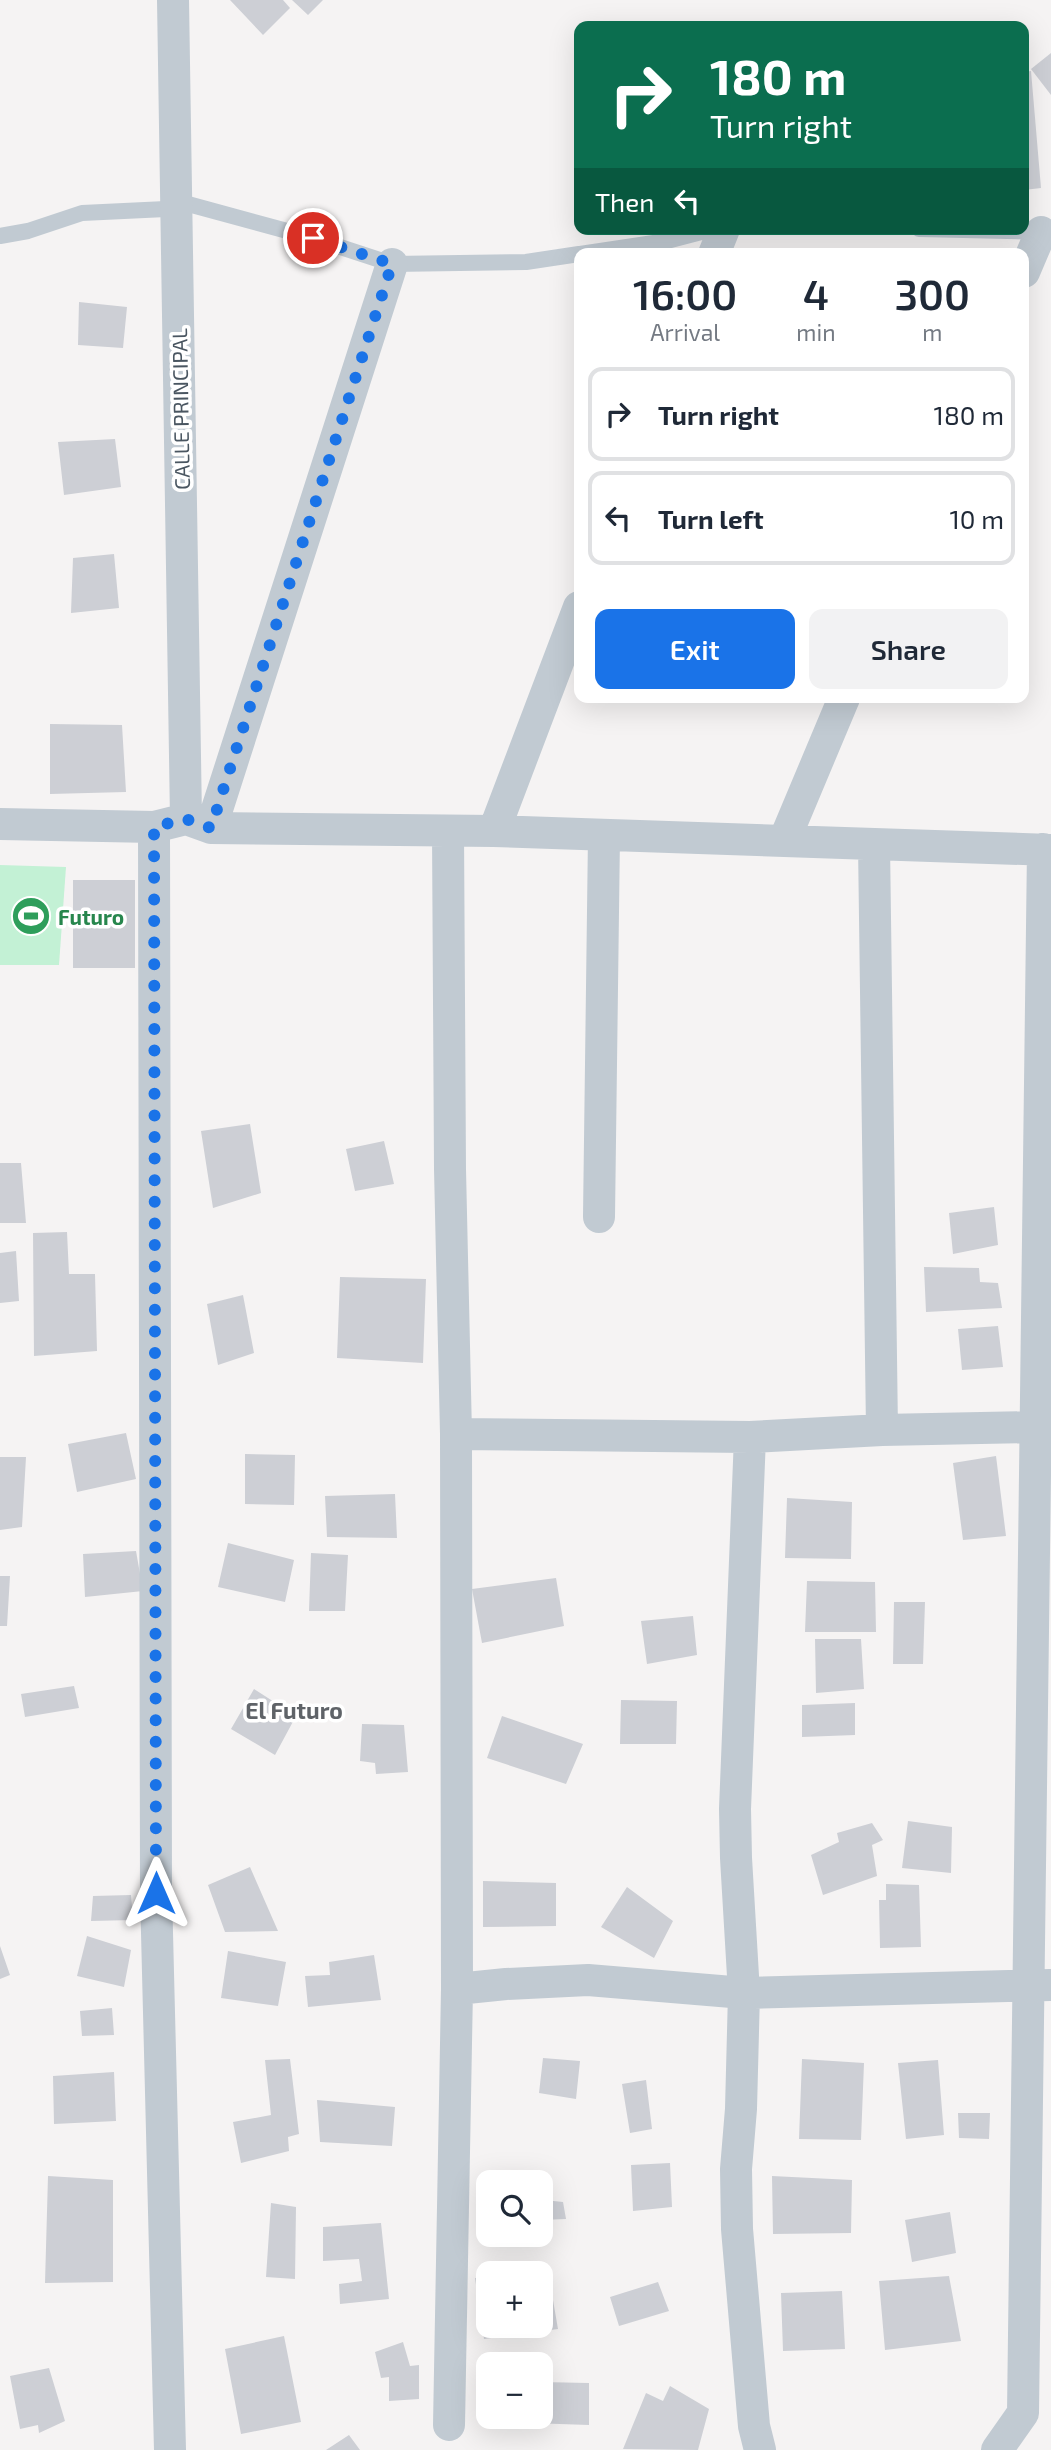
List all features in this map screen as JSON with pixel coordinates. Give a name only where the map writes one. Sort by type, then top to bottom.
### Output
[{"type":"street","name":"CALLE PRINCIPAL","points":[[173,0],[177,201],[199,823]]},
{"type":"street","points":[[1029,263],[1046,232]]},
{"type":"street","points":[[199,823],[392,264]]},
{"type":"street","points":[[494,831],[574,620]]},
{"type":"street","points":[[784,841],[842,703]]},
{"type":"street","points":[[0,824],[154,827],[199,823],[1047,850],[1044,1360],[1036,1427],[1040,1985],[1037,2374],[1023,2413],[997,2450]]},
{"type":"street","points":[[154,827],[156,1893],[170,2450]]},
{"type":"street","points":[[448,831],[450,1169],[456,1434],[457,1989],[449,2425]]},
{"type":"street","points":[[599,1217],[604,835]]},
{"type":"street","points":[[874,844],[882,1430]]},
{"type":"street","points":[[456,1434],[750,1437],[882,1430],[1036,1427]]},
{"type":"street","points":[[750,1437],[735,1809],[744,1993],[741,2109],[736,2169],[737,2229],[754,2426],[760,2450]]},
{"type":"street","points":[[457,1989],[589,1980],[744,1993],[1040,1985]]},
{"type":"lane","points":[[0,236],[28,231],[82,213],[166,209],[177,201],[313,238],[392,264],[526,262],[574,255]]},
{"type":"lane","points":[[620,248],[690,235]]},
{"type":"green space","name":"Futuro","points":[[0,865],[66,867],[59,965],[0,965]]},
{"type":"building","points":[[230,0],[283,0],[290,8],[263,35]]},
{"type":"building","points":[[292,0],[323,0],[308,15]]},
{"type":"building","points":[[1051,53],[1051,95],[1031,69]]},
{"type":"building","points":[[1029,71],[1041,188],[1029,189]]},
{"type":"building","points":[[79,302],[127,307],[123,348],[78,345]]},
{"type":"building","points":[[115,439],[121,487],[64,495],[58,442]]},
{"type":"building","points":[[114,554],[119,608],[71,613],[73,558]]},
{"type":"building","points":[[50,724],[122,725],[126,792],[50,794]]},
{"type":"building","points":[[73,880],[135,880],[135,968],[73,968]]},
{"type":"building","points":[[250,1124],[261,1193],[213,1208],[201,1131]]},
{"type":"building","points":[[384,1141],[394,1184],[355,1191],[346,1149]]},
{"type":"building","points":[[0,1163],[21,1163],[26,1223],[0,1223]]},
{"type":"building","points":[[994,1207],[998,1245],[953,1254],[949,1213]]},
{"type":"building","points":[[67,1232],[69,1274],[95,1274],[97,1351],[34,1356],[33,1233]]},
{"type":"building","points":[[16,1251],[19,1301],[0,1303],[0,1253]]},
{"type":"building","points":[[924,1267],[979,1268],[980,1282],[998,1283],[1002,1308],[926,1312]]},
{"type":"building","points":[[340,1277],[426,1279],[423,1363],[337,1358]]},
{"type":"building","points":[[243,1295],[254,1353],[218,1365],[207,1304]]},
{"type":"building","points":[[998,1326],[1003,1367],[962,1370],[958,1329]]},
{"type":"building","points":[[126,1433],[136,1479],[77,1492],[68,1444]]},
{"type":"building","points":[[245,1454],[295,1455],[294,1505],[245,1504]]},
{"type":"building","points":[[996,1456],[1006,1536],[963,1540],[953,1463]]},
{"type":"building","points":[[0,1457],[26,1457],[22,1527],[0,1530]]},
{"type":"building","points":[[395,1494],[397,1538],[327,1537],[325,1496]]},
{"type":"building","points":[[787,1498],[852,1502],[851,1559],[785,1558]]},
{"type":"building","points":[[228,1543],[294,1560],[285,1602],[218,1587]]},
{"type":"building","points":[[136,1551],[143,1591],[85,1597],[83,1554]]},
{"type":"building","points":[[311,1553],[348,1555],[345,1611],[309,1611]]},
{"type":"building","points":[[0,1576],[10,1576],[7,1626],[0,1626]]},
{"type":"building","points":[[556,1578],[564,1626],[482,1643],[472,1589]]},
{"type":"building","points":[[807,1581],[875,1582],[876,1632],[805,1632]]},
{"type":"building","points":[[894,1602],[925,1602],[923,1664],[893,1664]]},
{"type":"building","points":[[693,1616],[697,1655],[647,1664],[641,1621]]},
{"type":"building","points":[[815,1639],[861,1639],[864,1689],[816,1693]]},
{"type":"building","points":[[74,1686],[79,1708],[25,1717],[21,1694]]},
{"type":"building","points":[[254,1689],[296,1716],[275,1755],[231,1729]]},
{"type":"building","points":[[621,1700],[677,1701],[676,1744],[620,1744]]},
{"type":"building","points":[[855,1703],[855,1735],[802,1737],[802,1705]]},
{"type":"building","points":[[502,1716],[583,1744],[566,1784],[487,1758]]},
{"type":"building","points":[[362,1724],[404,1725],[408,1772],[376,1774],[375,1763],[360,1761]]},
{"type":"building","points":[[908,1821],[952,1827],[951,1873],[902,1868]]},
{"type":"building","points":[[872,1823],[883,1840],[872,1845],[877,1876],[823,1895],[811,1855],[839,1842],[837,1833]]},
{"type":"building","points":[[250,1867],[278,1931],[225,1932],[208,1885]]},
{"type":"building","points":[[483,1881],[556,1883],[556,1926],[483,1927]]},
{"type":"building","points":[[886,1884],[919,1885],[921,1947],[880,1948],[879,1900],[886,1900]]},
{"type":"building","points":[[627,1887],[673,1921],[654,1958],[601,1927]]},
{"type":"building","points":[[131,1895],[133,1920],[91,1921],[93,1896]]},
{"type":"building","points":[[87,1936],[131,1950],[124,1987],[77,1976]]},
{"type":"building","points":[[0,1946],[10,1975],[0,1979]]},
{"type":"building","points":[[228,1951],[286,1962],[278,2006],[221,1998]]},
{"type":"building","points":[[374,1955],[381,2000],[308,2007],[305,1976],[330,1975],[329,1962]]},
{"type":"building","points":[[112,2008],[114,2035],[82,2036],[80,2011]]},
{"type":"building","points":[[543,2058],[580,2061],[576,2099],[539,2093]]},
{"type":"building","points":[[290,2059],[299,2134],[288,2137],[289,2151],[241,2163],[233,2122],[271,2115],[265,2060]]},
{"type":"building","points":[[802,2059],[864,2063],[861,2140],[799,2139]]},
{"type":"building","points":[[938,2060],[944,2135],[906,2139],[898,2063]]},
{"type":"building","points":[[114,2072],[116,2121],[54,2124],[53,2076]]},
{"type":"building","points":[[646,2080],[652,2129],[630,2133],[622,2084]]},
{"type":"building","points":[[317,2100],[395,2107],[392,2146],[320,2142]]},
{"type":"building","points":[[958,2113],[990,2113],[989,2139],[959,2138]]},
{"type":"building","points":[[670,2163],[672,2207],[633,2211],[631,2165]]},
{"type":"building","points":[[48,2176],[113,2180],[113,2282],[45,2283]]},
{"type":"building","points":[[772,2176],[852,2180],[851,2233],[773,2234]]},
{"type":"building","points":[[553,2201],[563,2202],[566,2219],[553,2220]]},
{"type":"building","points":[[271,2203],[296,2207],[295,2279],[266,2277]]},
{"type":"building","points":[[950,2212],[956,2253],[912,2262],[905,2220]]},
{"type":"building","points":[[381,2223],[389,2299],[340,2304],[339,2284],[362,2281],[359,2259],[323,2261],[323,2227]]},
{"type":"building","points":[[949,2276],[961,2341],[885,2350],[879,2281]]},
{"type":"building","points":[[658,2282],[669,2311],[619,2326],[610,2297]]},
{"type":"building","points":[[842,2291],[845,2349],[783,2351],[781,2293]]},
{"type":"building","points":[[553,2300],[558,2329],[553,2330]]},
{"type":"building","points":[[284,2336],[301,2422],[241,2434],[225,2349]]},
{"type":"building","points":[[403,2342],[410,2366],[419,2365],[419,2399],[389,2401],[389,2377],[381,2378],[375,2352]]},
{"type":"building","points":[[49,2368],[65,2421],[39,2433],[38,2425],[20,2429],[10,2376]]},
{"type":"building","points":[[553,2382],[589,2383],[589,2425],[553,2424]]},
{"type":"building","points":[[670,2386],[709,2409],[698,2450],[623,2449],[646,2393],[663,2401]]},
{"type":"building","points":[[349,2435],[360,2450],[326,2450]]},
{"type":"place","name":"Futuro","points":[[31,916]]},
{"type":"district","name":"El Futuro","points":[[294,1710]]},
{"type":"route","points":[[156,1893],[154,827],[186,819],[211,828],[392,264],[313,238]]}]
